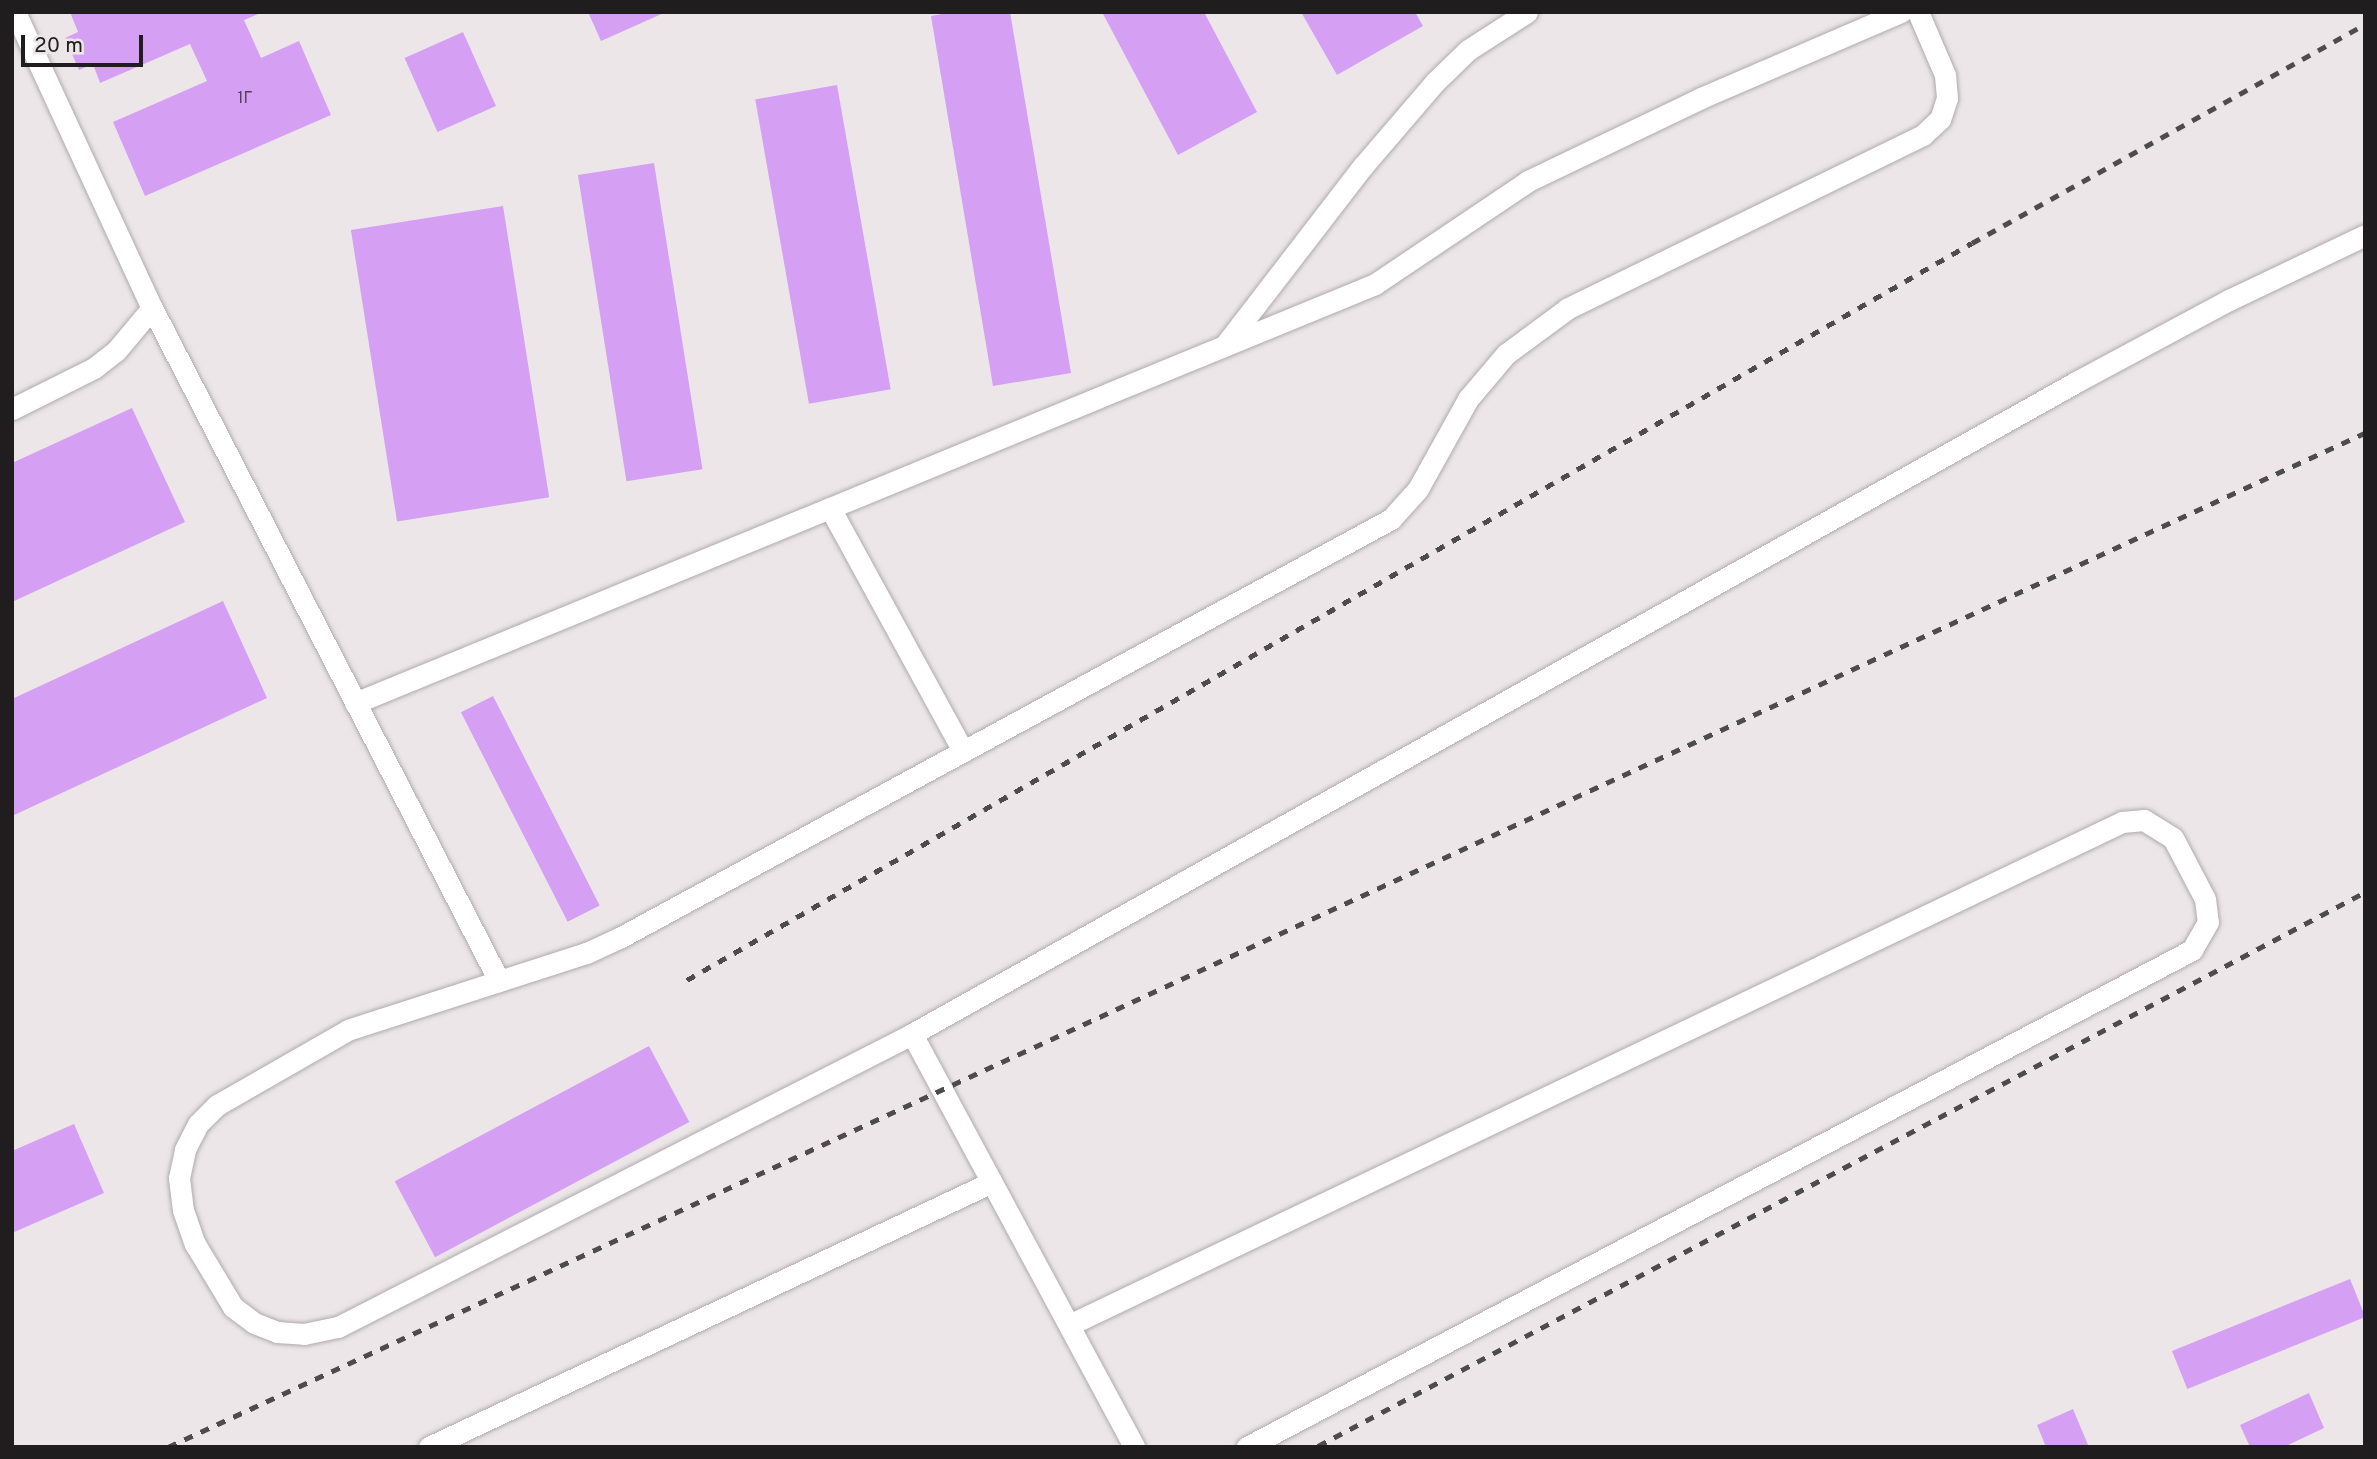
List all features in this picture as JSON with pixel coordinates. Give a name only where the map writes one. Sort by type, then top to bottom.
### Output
[{"type":"lane","points":[[15,12],[152,308],[499,981]]},
{"type":"lane","points":[[1224,347],[1363,166],[1435,82],[1468,50],[1527,12]]},
{"type":"lane","points":[[355,703],[1375,284],[1528,181],[1701,98],[1901,12]]},
{"type":"lane","points":[[1918,12],[1945,75],[1947,98],[1940,119],[1923,135],[1567,309],[1506,354],[1468,399],[1418,489],[1391,519],[621,937],[499,981],[348,1030],[218,1105],[198,1124],[185,1150],[179,1178],[183,1210],[212,1279],[233,1307],[254,1323],[277,1332],[304,1334],[338,1327],[912,1034],[2076,382],[2229,300],[2365,235]]},
{"type":"lane","points":[[12,410],[94,368],[152,308]]},
{"type":"lane","points":[[830,508],[962,751]]},
{"type":"lane","points":[[1069,1325],[2122,822],[2144,820],[2173,838],[2204,899],[2208,922],[2192,950],[1247,1447]]},
{"type":"lane","points":[[912,1034],[1134,1447]]},
{"type":"lane","points":[[429,1447],[992,1182]]},
{"type":"building","points":[[70,12],[263,12],[244,20],[261,58],[299,41],[331,115],[145,196],[113,122],[207,81],[190,44],[100,83],[93,64],[79,70],[65,38],[78,32]]},
{"type":"building","points":[[588,12],[666,12],[601,41]]},
{"type":"building","points":[[952,12],[1010,12],[1071,373],[993,386],[931,16]]},
{"type":"building","points":[[1102,12],[1204,12],[1257,112],[1178,155]]},
{"type":"building","points":[[1301,12],[1415,12],[1423,26],[1337,75]]},
{"type":"building","points":[[463,32],[496,106],[437,132],[405,58]]},
{"type":"building","points":[[837,85],[891,389],[809,404],[755,99]]},
{"type":"building","points":[[654,163],[702,469],[626,481],[578,175]]},
{"type":"building","points":[[503,206],[549,497],[397,521],[351,230]]},
{"type":"building","points":[[132,408],[185,522],[12,602],[12,463]]},
{"type":"building","points":[[223,601],[267,698],[12,816],[12,699]]},
{"type":"building","points":[[493,696],[600,905],[568,922],[461,712]]},
{"type":"building","points":[[649,1046],[689,1122],[435,1257],[395,1181]]},
{"type":"building","points":[[74,1124],[104,1193],[12,1233],[12,1151]]},
{"type":"building","points":[[2350,1279],[2365,1317],[2187,1389],[2172,1351]]},
{"type":"building","points":[[2309,1393],[2324,1428],[2284,1447],[2250,1447],[2240,1425]]},
{"type":"building","points":[[2073,1409],[2088,1445],[2046,1447],[2037,1425]]},
{"type":"railway","points":[[687,980],[1972,243],[2365,24]]},
{"type":"railway","points":[[168,1447],[2365,433]]},
{"type":"railway","points":[[1318,1446],[2365,892]]}]
